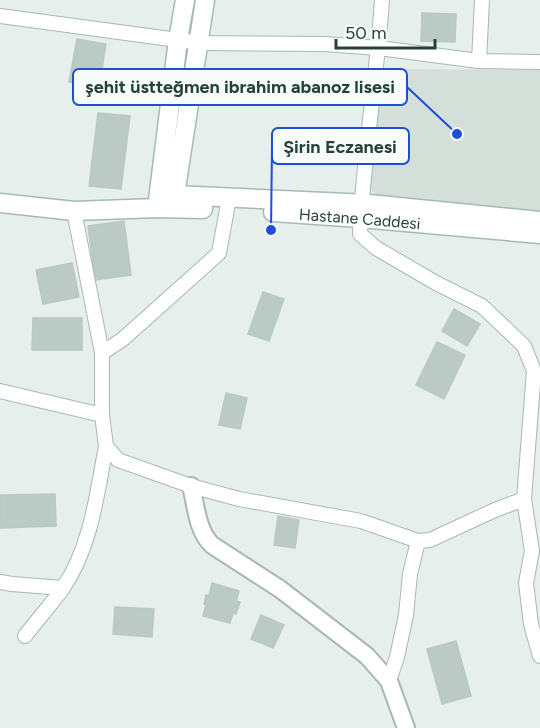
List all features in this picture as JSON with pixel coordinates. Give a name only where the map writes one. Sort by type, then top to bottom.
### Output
[{"type":"main road","points":[[157,208],[185,0]]},
{"type":"main road","points":[[157,208],[175,195],[205,0]]},
{"type":"main road","points":[[175,195],[229,204]]},
{"type":"main road","name":"Hastane Caddesi","points":[[0,203],[74,211],[229,204],[361,211],[540,234]]},
{"type":"main road","points":[[361,211],[540,221]]},
{"type":"street","points":[[382,0],[360,234],[376,248],[436,283],[482,306],[524,346],[537,371],[524,499],[536,551],[526,583],[531,624],[540,656]]},
{"type":"street","points":[[479,61],[482,0]]},
{"type":"street","points":[[0,16],[200,43],[324,44],[379,48],[479,61],[540,62]]},
{"type":"street","points":[[102,353],[123,339],[219,253],[229,204]]},
{"type":"street","points":[[25,636],[63,588],[75,567],[91,523],[106,446],[102,415],[102,353],[74,211]]},
{"type":"street","points":[[0,391],[102,415]]},
{"type":"street","points":[[106,446],[118,459],[191,486],[240,499],[361,521],[418,541],[430,540],[524,499]]},
{"type":"street","points":[[191,486],[201,529],[206,539],[280,589],[367,656],[389,681],[406,728]]},
{"type":"street","points":[[389,681],[398,657],[406,615],[410,574],[418,541]]},
{"type":"street","points":[[0,582],[12,585],[63,588]]},
{"type":"shaded area","points":[[388,69],[540,70],[540,211],[376,196],[370,188],[380,79]]},
{"type":"building","points":[[422,13],[456,14],[455,42],[421,41]]},
{"type":"building","points":[[77,39],[106,44],[99,87],[69,82]]},
{"type":"building","points":[[98,113],[130,116],[121,189],[89,186]]},
{"type":"building","points":[[124,221],[131,275],[95,280],[88,226]]},
{"type":"building","points":[[72,263],[79,297],[43,304],[36,270]]},
{"type":"building","points":[[263,292],[284,299],[269,341],[248,334]]},
{"type":"building","points":[[454,309],[480,324],[467,346],[442,331]]},
{"type":"building","points":[[33,318],[82,318],[82,350],[32,350]]},
{"type":"building","points":[[437,342],[465,355],[444,399],[416,385]]},
{"type":"building","points":[[226,393],[247,398],[240,429],[219,425]]},
{"type":"building","points":[[55,494],[56,526],[0,528],[0,495]]},
{"type":"building","points":[[278,516],[299,520],[295,548],[274,545]]},
{"type":"building","points":[[212,583],[239,591],[236,601],[240,602],[230,623],[203,616],[206,595],[209,596]]},
{"type":"building","points":[[115,607],[154,609],[152,637],[113,634]]},
{"type":"building","points":[[261,615],[284,625],[273,648],[251,639]]},
{"type":"building","points":[[456,641],[471,696],[442,704],[427,649]]},
{"type":"place","name":"şehit üstteğmen ibrahim abanoz lisesi","points":[[457,134]]},
{"type":"place","name":"Şirin Eczanesi","points":[[271,230]]}]
